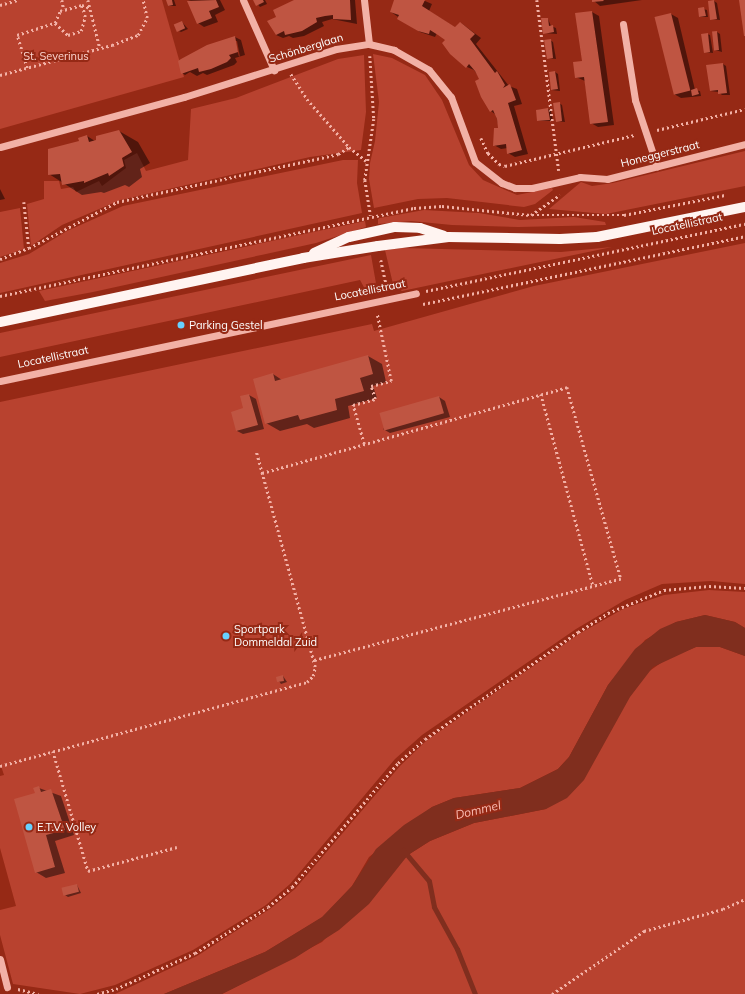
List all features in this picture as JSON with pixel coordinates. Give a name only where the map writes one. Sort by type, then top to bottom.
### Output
[{"type":"main road","name":"Locatellistraat","points":[[0,322],[303,258],[448,237],[560,239],[597,237],[745,207]]},
{"type":"main road","name":"Locatellistraat","points":[[303,258],[349,237],[395,227],[420,228],[448,237]]},
{"type":"street","points":[[243,0],[274,70]]},
{"type":"street","points":[[364,0],[369,44]]},
{"type":"street","points":[[622,24],[635,100],[657,166]]},
{"type":"street","name":"Schönberglaan","points":[[0,147],[184,97],[274,70],[336,49],[369,44],[394,50],[429,70],[451,97],[475,162],[502,183],[516,188],[532,188],[580,177]]},
{"type":"street","name":"Honeggerstraat","points":[[580,177],[607,178],[745,144]]},
{"type":"street","name":"Locatellistraat","points":[[0,380],[416,293]]},
{"type":"street","points":[[0,959],[7,987]]},
{"type":"path","points":[[0,5],[18,0]]},
{"type":"path","points":[[62,0],[64,10]]},
{"type":"path","points":[[88,0],[100,48]]},
{"type":"path","points":[[0,75],[100,48],[138,35],[147,18],[143,0]]},
{"type":"path","points":[[537,0],[558,153],[560,181]]},
{"type":"path","points":[[55,23],[68,35],[81,31],[86,17],[82,5]]},
{"type":"path","points":[[27,68],[17,35],[55,23],[60,11],[82,5],[90,8]]},
{"type":"path","points":[[369,44],[374,112],[366,161],[365,180],[371,216]]},
{"type":"path","points":[[285,66],[307,99],[349,147],[366,161]]},
{"type":"path","points":[[480,138],[488,153],[500,164],[506,166],[745,108]]},
{"type":"path","points":[[0,259],[29,248],[117,202],[338,154],[349,147]]},
{"type":"path","points":[[531,215],[552,202],[580,177]]},
{"type":"path","name":"Locatellistraat","points":[[0,296],[414,208],[442,206],[531,215],[624,216],[730,194]]},
{"type":"path","points":[[24,202],[29,248]]},
{"type":"path","name":"Locatellistraat","points":[[416,293],[745,224]]},
{"type":"path","points":[[417,305],[745,236]]},
{"type":"path","points":[[364,444],[353,405],[375,399],[371,386],[391,381],[376,313],[383,312]]},
{"type":"path","points":[[262,473],[567,387],[621,579],[313,661]]},
{"type":"path","points":[[541,394],[593,586]]},
{"type":"path","points":[[0,766],[307,682],[313,676],[313,661],[256,452]]},
{"type":"path","points":[[97,994],[116,989],[195,953],[268,907],[292,887],[398,763],[425,739],[578,632],[608,613],[664,590],[709,586],[745,588]]},
{"type":"path","points":[[53,751],[88,871],[176,847]]},
{"type":"path","points":[[552,994],[644,931],[723,909],[745,899]]},
{"type":"path","points":[[7,987],[38,994]]},
{"type":"green space","name":"St. Severinus","points":[[0,0],[162,0],[184,77],[0,129]]},
{"type":"green space","points":[[373,54],[392,58],[425,75],[442,100],[469,165],[483,180],[517,195],[552,188],[553,190],[535,204],[524,207],[447,198],[418,199],[374,208],[369,179],[379,102]]},
{"type":"green space","points":[[364,55],[366,112],[361,150],[310,157],[120,200],[62,225],[31,246],[27,204],[44,199],[44,181],[59,181],[61,189],[73,187],[76,192],[99,181],[102,186],[126,168],[124,160],[137,153],[146,171],[188,160],[191,109],[236,98],[338,59]]},
{"type":"green space","points":[[745,151],[745,186],[606,214],[549,209],[581,182],[592,186],[613,183]]},
{"type":"green space","points":[[343,160],[358,160],[357,183],[362,213],[0,293],[0,263],[29,254],[67,231],[123,206]]},
{"type":"green space","points":[[20,208],[24,249],[0,257],[0,212]]},
{"type":"green space","points":[[424,210],[479,213],[520,220],[574,217],[605,222],[606,225],[518,227],[452,225],[411,221],[378,224],[378,219],[380,218]]},
{"type":"green space","points":[[365,221],[366,227],[316,243],[93,292],[45,301],[39,291]]},
{"type":"green space","name":"Sportpark Dommeldal Zuid","points":[[745,243],[745,584],[711,581],[662,584],[625,600],[576,629],[422,735],[395,759],[290,884],[266,905],[193,950],[115,985],[80,994],[13,984],[0,935],[0,910],[16,906],[0,848],[0,776],[4,775],[0,763],[0,402],[372,324],[374,331],[534,286]]},
{"type":"green space","points":[[612,247],[402,291],[393,284],[385,250],[402,248],[561,252]]},
{"type":"green space","points":[[371,255],[377,289],[366,291],[360,280],[0,357],[0,333]]},
{"type":"green space","points":[[709,590],[745,592],[745,628],[735,622],[705,615],[676,622],[645,640],[608,685],[569,757],[558,769],[520,788],[454,798],[432,807],[369,857],[352,886],[323,917],[265,952],[164,994],[115,994],[197,956],[270,909],[295,889],[400,766],[426,741],[579,634],[623,609],[664,595]]},
{"type":"green space","points":[[696,647],[720,647],[745,656],[745,994],[222,994],[322,942],[408,855],[430,841],[474,823],[546,809],[648,672],[668,658]]},
{"type":"water","name":"Dommel","points":[[705,615],[735,622],[745,628],[745,656],[720,647],[696,647],[653,667],[630,697],[584,780],[567,798],[546,809],[474,823],[430,841],[408,855],[369,904],[339,930],[295,958],[222,994],[164,994],[265,952],[322,917],[352,886],[376,849],[404,825],[432,807],[454,798],[520,788],[558,769],[569,757],[608,685],[635,649],[660,629],[676,622]]},
{"type":"building","points":[[166,0],[172,0],[173,5],[168,6]]},
{"type":"building","points":[[216,0],[219,7],[209,11],[212,18],[197,24],[187,1]]},
{"type":"building","points":[[253,0],[263,0],[264,2],[256,6]]},
{"type":"building","points":[[294,0],[350,0],[351,20],[333,19],[333,15],[325,16],[316,18],[317,22],[302,31],[285,35],[284,31],[276,35],[267,21],[276,17],[273,10]]},
{"type":"building","points":[[394,0],[425,0],[422,6],[455,27],[460,22],[475,34],[470,39],[495,73],[497,71],[505,85],[503,88],[510,84],[516,100],[508,103],[522,150],[507,154],[506,144],[493,146],[494,128],[498,128],[497,119],[493,110],[490,112],[481,97],[475,81],[479,79],[475,71],[469,64],[466,68],[450,54],[442,43],[445,40],[438,35],[430,30],[429,34],[418,31],[397,19],[399,15],[390,12]]},
{"type":"building","points":[[592,0],[603,0],[604,1],[592,2]]},
{"type":"building","points":[[714,0],[717,19],[710,20],[708,1]]},
{"type":"building","points":[[739,0],[745,0],[745,36],[744,36]]},
{"type":"building","points":[[704,7],[706,16],[699,17],[698,8]]},
{"type":"building","points":[[592,11],[608,122],[590,124],[584,77],[575,78],[573,62],[582,61],[575,13]]},
{"type":"building","points":[[671,13],[690,91],[674,95],[655,17]]},
{"type":"building","points":[[541,18],[548,18],[549,26],[553,25],[554,32],[543,34]]},
{"type":"building","points":[[182,21],[185,28],[177,32],[174,25]]},
{"type":"building","points":[[717,31],[719,50],[714,50],[712,32]]},
{"type":"building","points":[[708,33],[710,52],[704,53],[701,34]]},
{"type":"building","points":[[235,36],[238,52],[229,55],[231,58],[227,62],[211,69],[199,72],[198,68],[181,74],[178,61],[207,45]]},
{"type":"building","points":[[551,39],[553,58],[547,59],[544,40]]},
{"type":"building","points":[[723,63],[727,93],[718,94],[718,90],[710,91],[706,65]]},
{"type":"building","points":[[555,71],[558,89],[551,90],[549,72]]},
{"type":"building","points":[[697,88],[699,94],[692,96],[691,90]]},
{"type":"building","points":[[560,102],[562,121],[556,122],[553,103]]},
{"type":"building","points":[[548,108],[550,120],[537,121],[536,110]]},
{"type":"building","points":[[119,130],[132,152],[122,158],[124,166],[109,176],[108,173],[84,183],[84,181],[62,185],[60,174],[48,175],[48,149],[79,141],[78,138],[87,135],[89,142],[96,140],[96,136]]},
{"type":"building","points":[[368,355],[373,374],[360,378],[364,391],[335,399],[337,410],[300,420],[298,415],[265,424],[253,379],[273,373],[275,381]]},
{"type":"building","points":[[249,394],[258,425],[236,431],[231,412],[243,408],[240,396]]},
{"type":"building","points":[[439,396],[444,413],[384,430],[379,413]]},
{"type":"building","points":[[283,675],[284,681],[277,682],[276,677]]},
{"type":"building","points":[[39,786],[41,792],[51,789],[65,830],[46,835],[55,867],[35,873],[14,799],[35,793],[33,788]]},
{"type":"building","points":[[77,884],[79,892],[63,896],[61,888]]},
{"type":"waterway","points":[[403,850],[429,881],[434,907],[457,949],[475,994]]},
{"type":"place","name":"Parking Gestel","points":[[181,325]]},
{"type":"place","name":"Sportpark Dommeldal Zuid","points":[[226,636]]},
{"type":"place","name":"E.T.V. Volley","points":[[29,827]]}]
